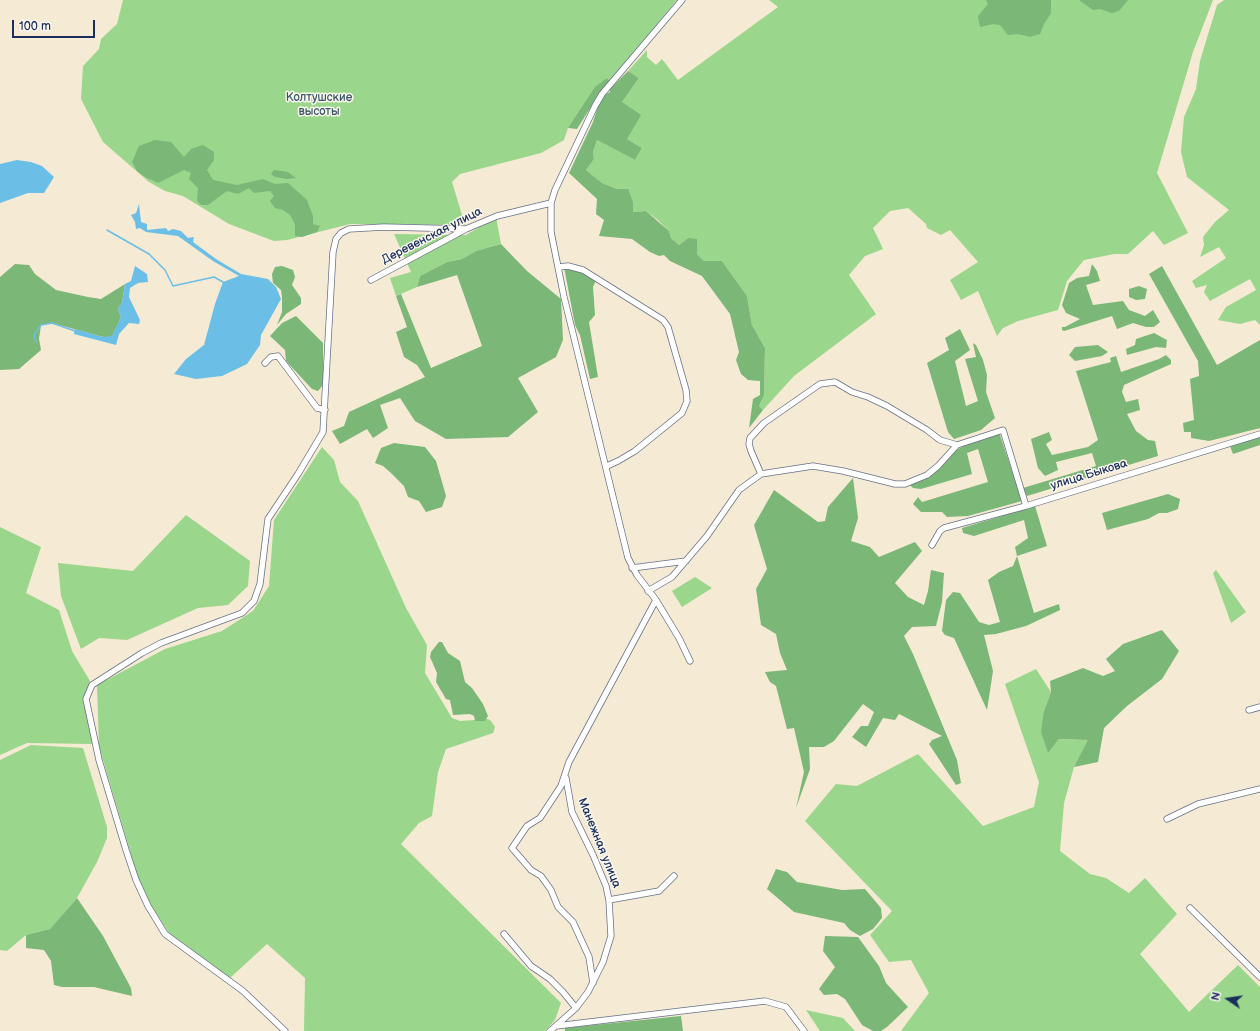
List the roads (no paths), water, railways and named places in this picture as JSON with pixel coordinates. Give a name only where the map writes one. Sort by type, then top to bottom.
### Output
[{"type":"street","points":[[682,0],[602,94],[583,128],[555,190],[551,203],[551,232],[558,267],[628,558],[632,568],[656,600],[679,638],[690,661]]},
{"type":"street","name":"Деревенская улица","points":[[371,280],[466,229],[497,216],[551,203]]},
{"type":"street","points":[[285,1031],[243,991],[165,934],[148,906],[136,880],[126,850],[100,760],[86,699],[92,685],[142,653],[161,643],[242,613],[254,601],[260,584],[268,519],[320,440],[323,432],[333,259],[336,239],[341,233],[349,229],[384,227],[466,229]]},
{"type":"street","points":[[558,267],[568,266],[583,270],[663,320],[668,327],[686,390],[687,401],[682,413],[634,451],[607,466]]},
{"type":"street","points":[[265,363],[272,357],[278,356],[317,408],[325,410]]},
{"type":"street","points":[[762,474],[751,451],[749,444],[750,438],[764,423],[820,384],[835,382],[852,392],[868,397],[887,406],[927,430],[940,440],[957,445]]},
{"type":"street","points":[[648,591],[672,577],[707,536],[739,490],[762,474],[813,466],[843,471],[895,484],[905,484],[927,475],[938,466],[957,445],[1003,430],[1026,506]]},
{"type":"street","name":"улица Быкова","points":[[932,545],[940,531],[944,528],[1026,506],[1260,434]]},
{"type":"street","points":[[632,568],[686,561]]},
{"type":"street","points":[[593,982],[589,957],[573,922],[558,907],[541,876],[531,870],[512,848],[527,826],[540,818],[561,786],[569,762],[603,696],[656,600]]},
{"type":"street","points":[[1249,710],[1260,707]]},
{"type":"street","name":"Манежная улица","points":[[550,1031],[576,1008],[588,992],[609,947],[611,936],[609,900],[600,872],[572,812],[567,790],[567,771]]},
{"type":"street","points":[[1167,818],[1198,804],[1260,789]]},
{"type":"street","points":[[609,900],[658,891],[674,876]]},
{"type":"street","points":[[1190,908],[1260,977]]},
{"type":"street","points":[[504,934],[531,966],[559,987],[576,1008]]},
{"type":"street","points":[[556,1026],[765,1001],[786,1007],[804,1031]]},
{"type":"water","points":[[17,160],[31,162],[42,166],[54,177],[44,193],[28,193],[0,203],[0,164]]},
{"type":"water","points":[[139,204],[141,222],[147,224],[147,230],[166,228],[168,231],[173,229],[181,231],[188,238],[194,237],[193,242],[216,259],[241,274],[268,279],[276,287],[281,299],[261,335],[260,345],[247,364],[222,376],[196,379],[174,374],[186,359],[204,345],[215,304],[223,282],[239,276],[213,261],[178,236],[146,232],[140,228],[136,229],[135,222],[131,215],[136,213]]},
{"type":"water","points":[[135,266],[147,274],[148,282],[138,283],[130,288],[129,297],[140,320],[139,324],[129,323],[119,334],[116,345],[74,334],[75,329],[103,337],[112,336],[121,317],[118,309],[122,303],[125,284],[131,281]]},
{"type":"waterway","points":[[107,230],[149,254],[165,270],[173,286],[214,277],[223,282]]},
{"type":"waterway","points":[[36,342],[34,335],[41,325],[52,323],[75,331]]},
{"type":"park label","name":"Колтушские высоты","points":[[319,105]]}]
